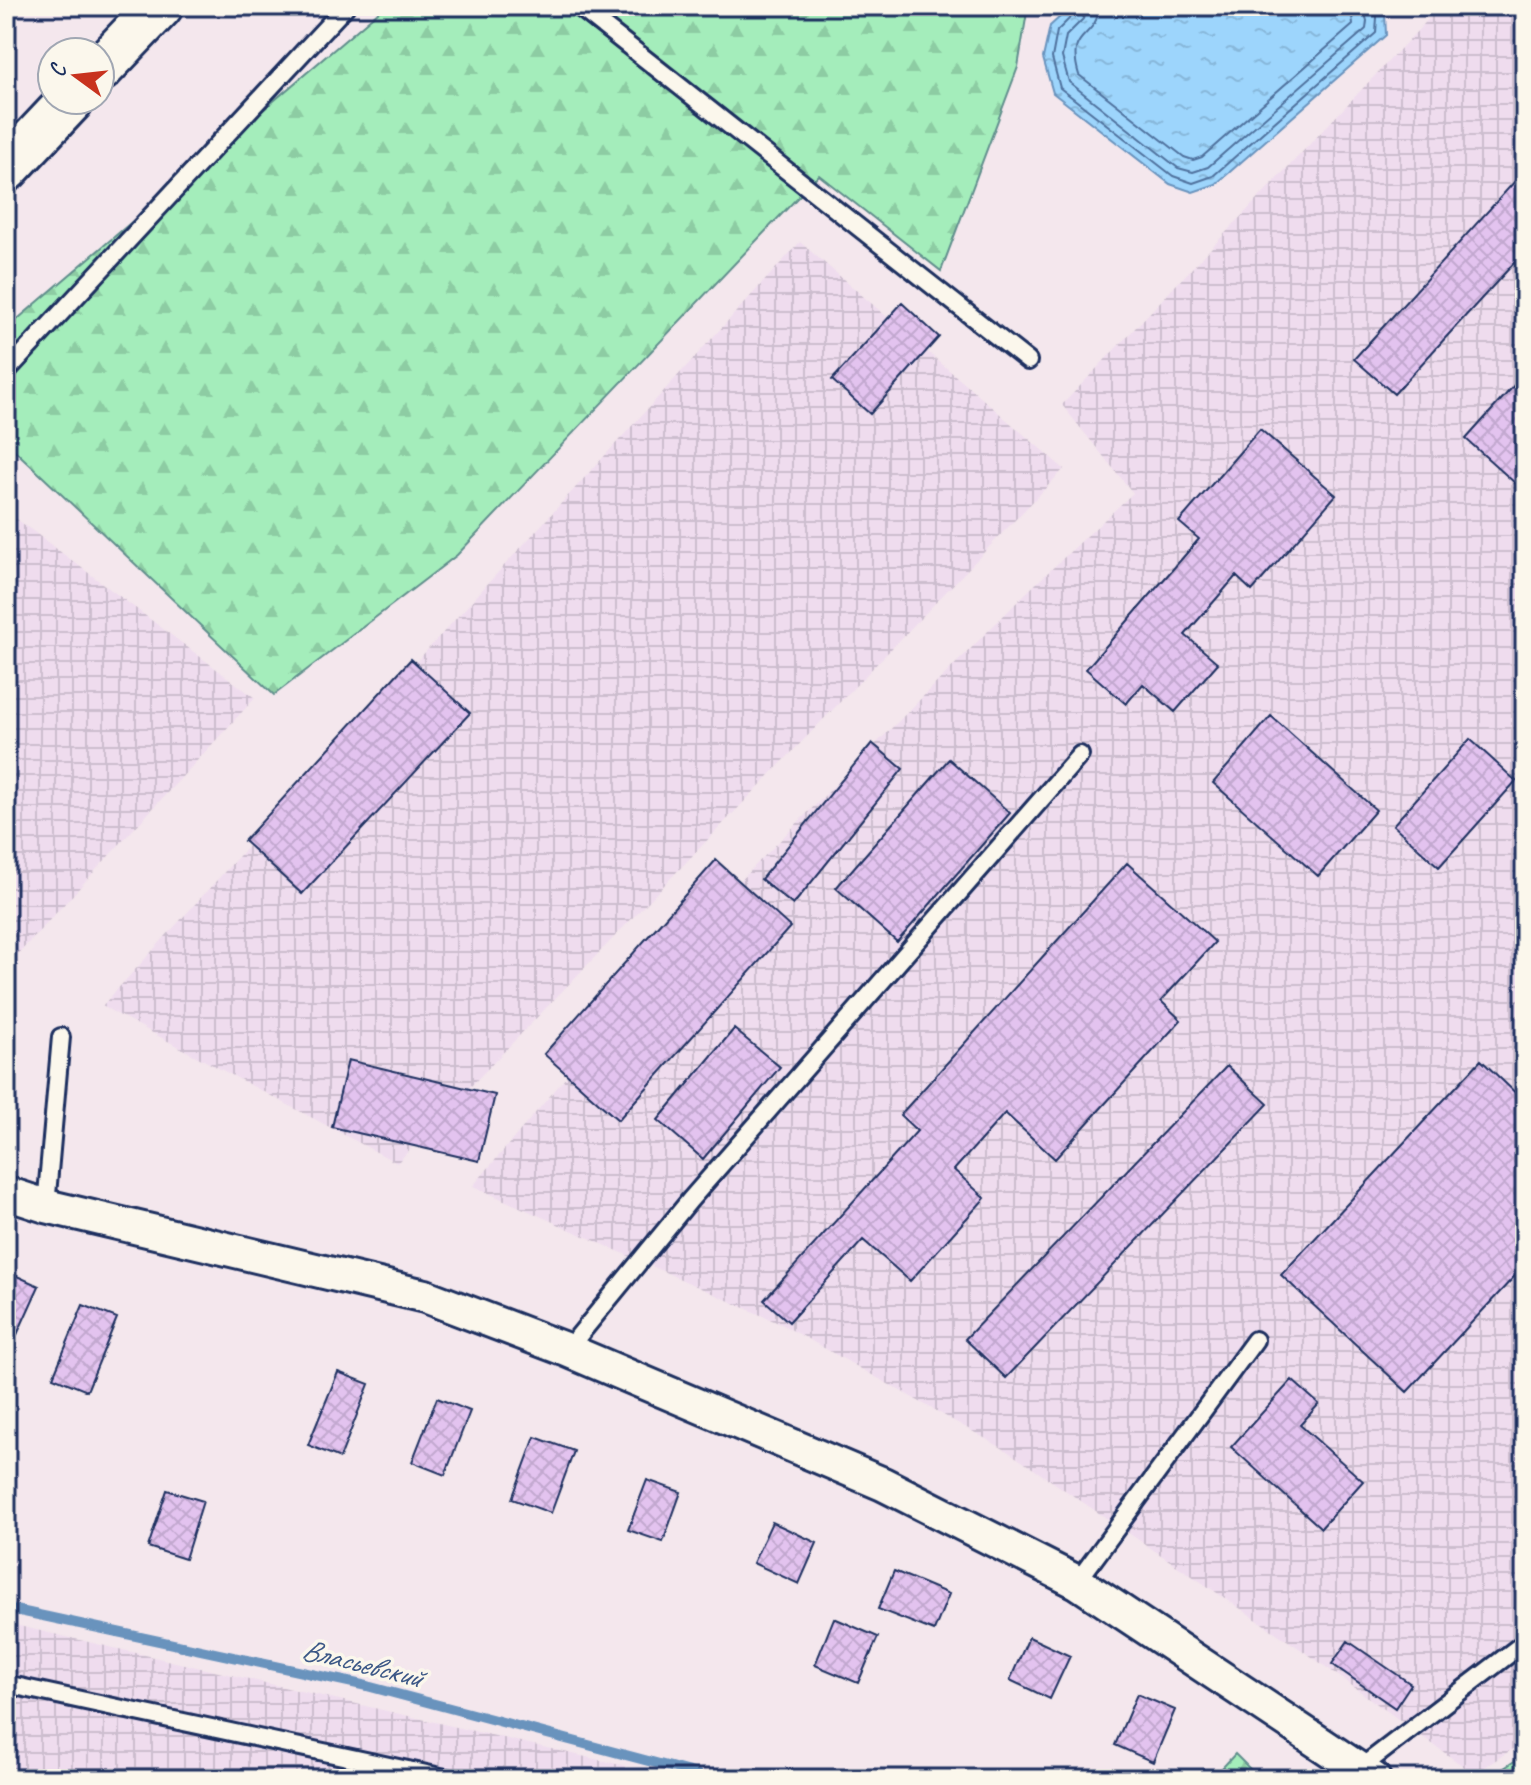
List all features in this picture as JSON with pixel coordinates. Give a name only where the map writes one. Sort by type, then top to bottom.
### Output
[{"type":"main road","points":[[116,52],[160,6]]},
{"type":"main road","points":[[6,169],[56,116]]},
{"type":"street","points":[[6,1193],[46,1206],[425,1296],[567,1350],[883,1484],[1077,1582],[1364,1776]]},
{"type":"lane","points":[[6,372],[346,6]]},
{"type":"lane","points":[[578,6],[1028,361]]},
{"type":"lane","points":[[567,1350],[690,1200],[1080,755]]},
{"type":"lane","points":[[46,1206],[61,1037]]},
{"type":"lane","points":[[1077,1582],[1255,1340]]},
{"type":"lane","points":[[1364,1776],[1525,1642]]},
{"type":"lane","points":[[6,1684],[450,1779]]},
{"type":"shaded area","points":[[1441,6],[1525,6],[1525,1741],[1474,1774],[1315,1659],[1004,1449],[783,1325],[473,1186],[697,924],[1026,593],[1133,493],[1062,405]]},
{"type":"shaded area","points":[[800,242],[1064,469],[397,1163],[102,1006]]},
{"type":"shaded area","points":[[6,511],[255,698],[6,967]]},
{"type":"shaded area","points":[[6,1623],[625,1766],[624,1779],[6,1779]]},
{"type":"green space","points":[[385,6],[1028,6],[1018,67],[941,271],[819,175],[457,555],[274,695],[6,442],[6,329]]},
{"type":"green space","points":[[1235,1754],[1260,1779],[1212,1779]]},
{"type":"green space","points":[[1525,1754],[1525,1779],[1489,1778]]},
{"type":"water","points":[[1072,6],[1379,6],[1385,13],[1386,35],[1216,184],[1193,192],[1170,184],[1053,93],[1043,58],[1050,26]]},
{"type":"building","points":[[1525,170],[1525,251],[1394,394],[1354,359]]},
{"type":"building","points":[[902,303],[939,337],[870,414],[832,380]]},
{"type":"building","points":[[1518,381],[1525,387],[1525,492],[1466,439]]},
{"type":"building","points":[[1260,429],[1336,495],[1252,591],[1236,576],[1185,635],[1218,663],[1175,712],[1143,684],[1126,704],[1086,669],[1199,539],[1179,522]]},
{"type":"building","points":[[411,659],[470,713],[302,894],[244,841]]},
{"type":"building","points":[[1271,716],[1376,810],[1318,876],[1213,783]]},
{"type":"building","points":[[1470,739],[1516,781],[1439,867],[1393,825]]},
{"type":"building","points":[[872,743],[903,769],[793,905],[761,879]]},
{"type":"building","points":[[949,759],[1010,813],[897,942],[836,888]]},
{"type":"building","points":[[716,860],[790,927],[618,1120],[544,1054]]},
{"type":"building","points":[[1127,863],[1215,942],[1161,1001],[1181,1020],[1055,1159],[1005,1113],[954,1170],[985,1198],[910,1281],[863,1240],[789,1322],[764,1300],[917,1131],[900,1115]]},
{"type":"building","points":[[734,1029],[780,1067],[703,1159],[658,1120]]},
{"type":"building","points":[[348,1060],[495,1095],[479,1161],[332,1127]]},
{"type":"building","points":[[1481,1060],[1525,1102],[1525,1265],[1407,1392],[1281,1275]]},
{"type":"building","points":[[1227,1066],[1268,1104],[1006,1378],[965,1339]]},
{"type":"building","points":[[6,1271],[39,1286],[6,1359]]},
{"type":"building","points":[[83,1305],[117,1318],[87,1391],[53,1377]]},
{"type":"building","points":[[338,1372],[369,1384],[340,1458],[308,1445]]},
{"type":"building","points":[[1292,1380],[1319,1404],[1300,1425],[1363,1481],[1321,1528],[1231,1447]]},
{"type":"building","points":[[437,1398],[470,1411],[445,1475],[412,1462]]},
{"type":"building","points":[[535,1437],[574,1451],[551,1513],[512,1499]]},
{"type":"building","points":[[647,1480],[681,1492],[663,1542],[628,1530]]},
{"type":"building","points":[[167,1490],[203,1501],[185,1559],[148,1547]]},
{"type":"building","points":[[772,1522],[817,1543],[799,1584],[753,1563]]},
{"type":"building","points":[[894,1571],[949,1594],[934,1631],[878,1609]]},
{"type":"building","points":[[834,1618],[878,1637],[858,1683],[815,1665]]},
{"type":"building","points":[[1029,1637],[1070,1656],[1050,1699],[1010,1680]]},
{"type":"building","points":[[1348,1641],[1411,1684],[1395,1708],[1332,1664]]},
{"type":"building","points":[[1137,1694],[1175,1710],[1153,1762],[1115,1745]]},
{"type":"waterway","name":"Власьевский","points":[[6,1608],[367,1686],[697,1774],[703,1779]]}]
